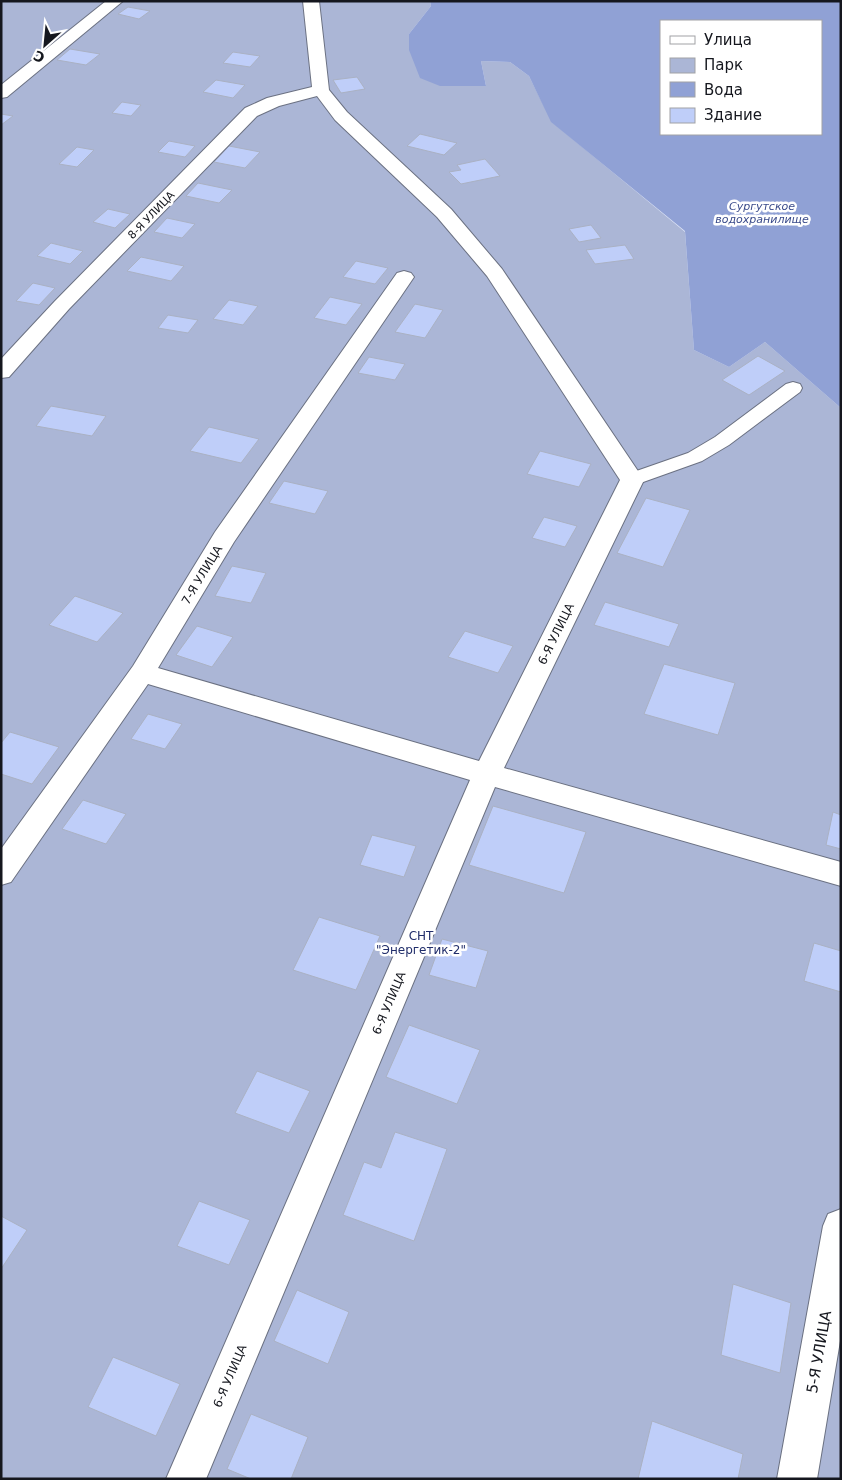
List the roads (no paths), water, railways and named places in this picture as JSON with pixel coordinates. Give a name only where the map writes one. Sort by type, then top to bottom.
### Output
[{"type":"street","points":[[1,94],[116,1]]},
{"type":"street","points":[[311,1],[321,90],[341,116],[444,213],[495,273],[632,480]]},
{"type":"street","name":"8-Я УЛИЦА","points":[[1,372],[62,305],[251,112],[272,102],[321,90]]},
{"type":"street","name":"7-Я УЛИЦА","points":[[1,873],[142,673],[224,538],[404,277]]},
{"type":"street","name":"6-Я УЛИЦА","points":[[186,1479],[487,774],[632,480]]},
{"type":"street","points":[[142,673],[487,774],[841,874]]},
{"type":"street","name":"5-Я УЛИЦА","points":[[797,1479],[841,1226]]},
{"type":"lane","points":[[632,480],[694,457],[722,441],[793,388]]},
{"type":"water","name":"Сургутское водохранилище","points":[[430,1],[841,1],[841,408],[765,342],[729,367],[694,350],[685,231],[551,122],[529,76],[510,62],[481,61],[486,86],[440,86],[420,78],[409,50],[409,34],[431,6]]},
{"type":"park label","name":"СHТ \"Энергетик-2\"","points":[[421,943]]}]
